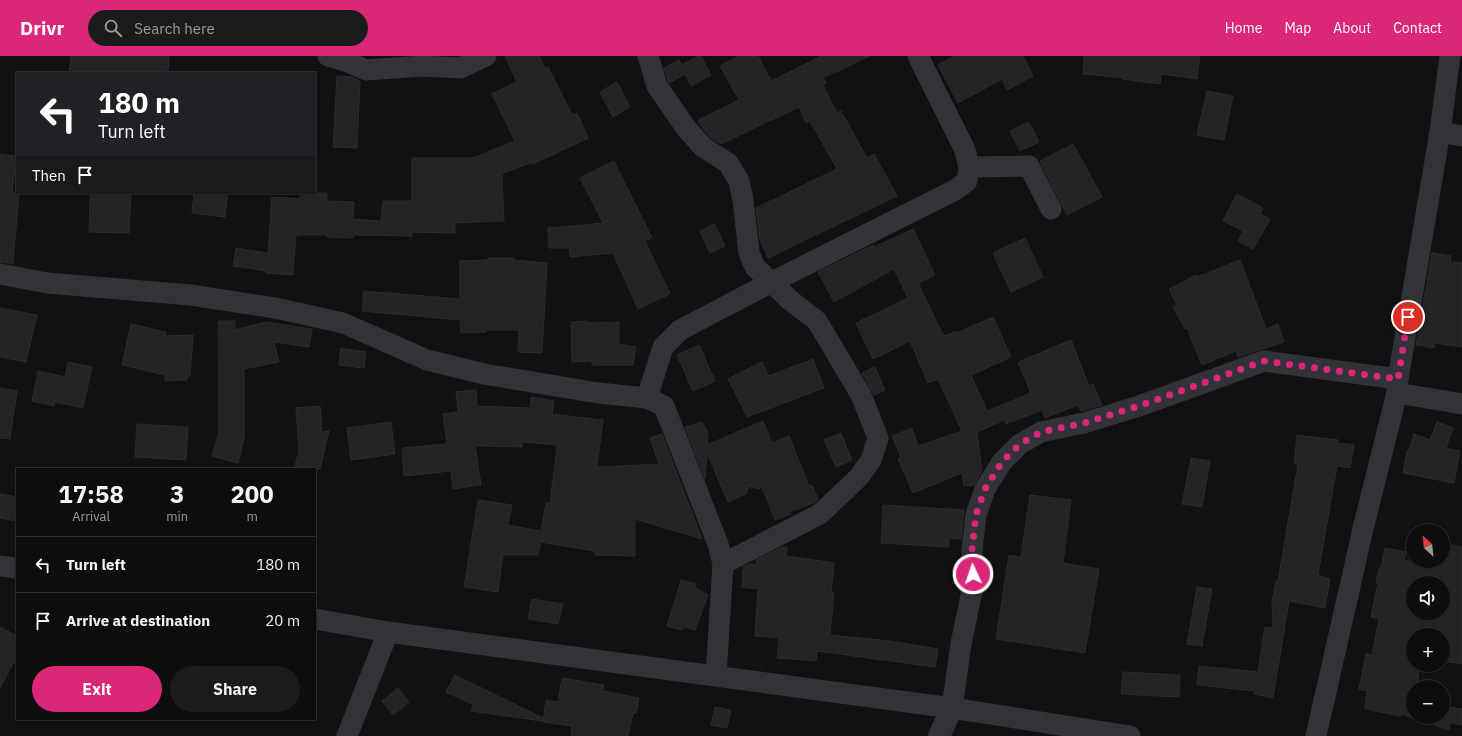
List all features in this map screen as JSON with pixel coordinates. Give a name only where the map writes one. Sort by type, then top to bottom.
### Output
[{"type":"street","points":[[328,56],[348,62],[460,68],[486,56]]},
{"type":"street","points":[[648,56],[657,86],[686,128],[703,147],[728,163],[739,181],[743,200],[749,253],[755,267],[791,301],[817,321],[861,395],[878,438],[872,460],[859,477],[820,514],[723,564]]},
{"type":"street","points":[[648,398],[663,347],[680,330],[770,282],[955,190],[967,181],[969,168],[965,150],[918,56]]},
{"type":"street","points":[[1316,736],[1362,529],[1397,386],[1440,132],[1450,56]]},
{"type":"street","points":[[1440,132],[1462,136]]},
{"type":"street","points":[[969,168],[1030,166],[1051,209]]},
{"type":"street","points":[[0,274],[47,283],[191,295],[276,308],[344,323],[427,360],[484,374],[598,393],[648,398],[664,406],[718,544],[723,564],[716,675]]},
{"type":"street","points":[[939,736],[952,708],[961,644],[973,586],[972,550],[976,514],[985,489],[1002,462],[1020,444],[1041,432],[1084,423],[1139,406],[1264,361],[1397,386],[1462,404]]},
{"type":"street","points":[[0,566],[16,568]]},
{"type":"street","points":[[316,619],[388,632],[952,708],[1072,732],[1130,736]]},
{"type":"street","points":[[347,736],[388,632]]},
{"type":"building","points":[[71,56],[169,56],[168,72],[69,72]]},
{"type":"building","points":[[505,56],[539,56],[545,68],[548,67],[572,115],[577,113],[588,138],[533,164],[532,162],[502,174],[504,221],[455,223],[455,233],[412,232],[412,236],[353,235],[353,238],[327,237],[327,235],[296,235],[293,275],[266,273],[267,271],[233,266],[236,248],[268,253],[272,197],[300,199],[300,194],[327,193],[327,201],[354,202],[353,219],[381,221],[383,201],[412,201],[412,158],[473,158],[515,141],[492,94],[517,82]]},
{"type":"building","points":[[698,56],[701,56],[711,75],[691,86],[685,74],[669,83],[664,68],[679,60],[682,65]]},
{"type":"building","points":[[739,56],[758,56],[771,81],[821,56],[870,56],[823,78],[826,83],[823,85],[837,113],[841,111],[867,158],[874,154],[897,196],[768,258],[760,240],[756,208],[837,169],[810,121],[806,123],[799,107],[721,144],[711,138],[698,120],[739,100],[720,66]]},
{"type":"building","points":[[954,56],[1023,56],[1033,76],[1007,90],[1002,79],[958,103],[938,65]]},
{"type":"building","points":[[1084,56],[1200,56],[1197,79],[1161,74],[1160,84],[1123,79],[1125,78],[1083,74]]},
{"type":"building","points":[[337,76],[352,77],[360,81],[357,148],[333,147]]},
{"type":"building","points":[[617,82],[630,107],[613,117],[600,92]]},
{"type":"building","points":[[1207,91],[1233,96],[1224,140],[1197,135]]},
{"type":"building","points":[[1029,122],[1039,142],[1020,151],[1010,131]]},
{"type":"building","points":[[1073,144],[1102,197],[1067,215],[1040,161]]},
{"type":"building","points":[[0,154],[16,156],[12,193],[19,194],[13,264],[0,262]]},
{"type":"building","points":[[614,161],[652,238],[645,241],[670,294],[638,309],[613,253],[570,257],[569,248],[549,248],[548,228],[603,223],[580,178]]},
{"type":"building","points":[[90,194],[131,194],[129,233],[89,232]]},
{"type":"building","points":[[194,194],[228,194],[225,217],[192,213]]},
{"type":"building","points":[[1237,194],[1263,208],[1260,214],[1270,219],[1253,249],[1238,241],[1243,231],[1223,221]]},
{"type":"building","points":[[714,224],[725,246],[710,253],[700,231]]},
{"type":"building","points":[[913,229],[935,275],[918,283],[942,333],[945,336],[956,331],[957,333],[993,317],[1011,357],[971,375],[987,411],[1031,393],[1018,362],[1071,340],[1089,386],[1093,384],[1102,405],[1081,411],[1078,405],[1045,418],[1042,410],[1006,424],[1004,420],[977,432],[982,471],[974,485],[964,486],[962,473],[913,493],[898,459],[901,457],[892,436],[912,428],[918,446],[962,431],[938,379],[928,383],[910,341],[873,359],[856,323],[908,298],[894,269],[834,302],[818,272],[873,245],[874,247]]},
{"type":"building","points":[[1025,238],[1043,277],[1011,292],[993,253]]},
{"type":"building","points":[[1432,253],[1451,256],[1450,262],[1462,263],[1462,347],[1435,343],[1434,348],[1416,345]]},
{"type":"building","points":[[488,258],[514,258],[514,260],[547,263],[542,353],[518,352],[519,330],[486,330],[486,332],[461,333],[460,320],[362,311],[364,291],[460,299],[460,261],[488,260]]},
{"type":"building","points":[[1240,260],[1266,329],[1278,324],[1284,342],[1238,357],[1236,351],[1202,365],[1187,328],[1185,329],[1173,307],[1177,305],[1169,289],[1196,275],[1197,277]]},
{"type":"building","points":[[0,308],[37,315],[26,362],[0,357]]},
{"type":"building","points":[[218,321],[235,321],[235,330],[266,322],[312,329],[309,347],[274,342],[279,362],[244,369],[244,438],[238,463],[212,456],[219,432]]},
{"type":"building","points":[[587,321],[587,323],[619,322],[619,344],[636,347],[633,365],[592,365],[592,361],[572,362],[571,322]]},
{"type":"building","points":[[131,324],[166,332],[165,336],[193,335],[190,376],[187,376],[187,380],[165,381],[165,375],[122,365]]},
{"type":"building","points":[[699,345],[715,381],[693,391],[677,355]]},
{"type":"building","points":[[341,348],[366,352],[364,368],[339,365]]},
{"type":"building","points":[[813,359],[824,388],[747,417],[728,379],[762,362],[769,376]]},
{"type":"building","points":[[68,362],[92,367],[83,408],[55,402],[54,406],[32,401],[38,371],[65,377]]},
{"type":"building","points":[[875,367],[885,390],[874,395],[862,373]]},
{"type":"building","points":[[0,388],[17,391],[10,439],[0,438]]},
{"type":"building","points":[[476,390],[477,406],[530,408],[531,397],[554,401],[552,414],[603,420],[597,467],[659,464],[650,438],[662,434],[702,539],[635,519],[635,556],[595,555],[595,551],[541,542],[538,555],[500,555],[503,556],[498,592],[464,587],[478,500],[512,505],[508,525],[541,531],[546,503],[550,504],[557,445],[522,442],[522,447],[475,446],[481,485],[453,489],[451,471],[404,476],[402,448],[447,444],[443,414],[458,412],[456,392]]},
{"type":"building","points":[[320,406],[322,432],[329,431],[320,469],[294,468],[299,452],[296,408]]},
{"type":"building","points":[[763,421],[772,443],[789,436],[809,486],[812,485],[818,499],[816,502],[790,512],[791,514],[775,520],[762,487],[758,489],[749,486],[746,494],[728,502],[707,453],[705,479],[685,427],[702,422],[708,433],[707,445]]},
{"type":"building","points":[[391,422],[395,454],[351,460],[347,428]]},
{"type":"building","points":[[1437,422],[1453,428],[1446,448],[1460,451],[1454,483],[1403,473],[1407,451],[1409,451],[1414,434],[1430,440]]},
{"type":"building","points":[[137,424],[188,427],[186,460],[135,457]]},
{"type":"building","points":[[841,433],[852,460],[836,467],[824,440]]},
{"type":"building","points":[[1297,435],[1338,440],[1338,443],[1354,445],[1350,468],[1337,466],[1318,575],[1330,579],[1325,608],[1289,601],[1273,698],[1254,694],[1255,691],[1197,685],[1199,666],[1258,672],[1265,627],[1273,628],[1272,602],[1276,581],[1278,581],[1298,464],[1294,464]]},
{"type":"building","points":[[1191,458],[1210,461],[1202,507],[1182,504]]},
{"type":"building","points":[[0,494],[16,497],[16,521],[0,518]]},
{"type":"building","points":[[1030,495],[1071,500],[1063,563],[1099,569],[1085,653],[996,639],[1009,555],[1021,557]]},
{"type":"building","points":[[883,505],[964,510],[961,539],[949,538],[949,547],[881,543]]},
{"type":"building","points":[[1450,544],[1462,547],[1462,664],[1450,662],[1450,628],[1406,628],[1406,672],[1419,672],[1418,680],[1406,680],[1406,716],[1401,714],[1401,716],[1365,708],[1367,691],[1359,689],[1366,654],[1372,655],[1379,619],[1371,617],[1378,583],[1376,583],[1379,568],[1381,568],[1385,548],[1406,552],[1404,561],[1406,561],[1406,568],[1450,568]]},
{"type":"building","points":[[782,547],[787,548],[786,556],[834,563],[831,593],[834,593],[830,635],[890,641],[938,649],[935,667],[817,651],[816,661],[777,658],[779,638],[755,636],[758,589],[742,587],[743,567],[750,564],[756,564],[756,560]]},
{"type":"building","points":[[681,580],[696,584],[695,588],[708,595],[695,630],[683,627],[682,630],[667,626]]},
{"type":"building","points":[[1197,587],[1212,589],[1202,646],[1187,644]]},
{"type":"building","points":[[532,599],[563,604],[558,624],[528,619]]},
{"type":"building","points":[[0,627],[16,635],[16,658],[0,688]]},
{"type":"building","points":[[1123,672],[1180,675],[1179,697],[1121,694]]},
{"type":"building","points":[[455,675],[543,718],[542,721],[471,711],[474,705],[446,692]]},
{"type":"building","points":[[562,678],[604,685],[603,691],[639,698],[636,713],[633,713],[628,736],[571,736],[572,726],[543,722],[546,700],[558,702]]},
{"type":"building","points":[[398,688],[409,702],[393,715],[382,701]]},
{"type":"building","points":[[715,707],[731,710],[727,728],[711,725]]},
{"type":"building","points":[[1450,707],[1462,709],[1462,725],[1450,723]]},
{"type":"building","points":[[1431,724],[1450,724],[1449,730]]},
{"type":"route","points":[[973,574],[972,550],[976,514],[985,489],[1002,462],[1020,444],[1041,432],[1084,423],[1139,406],[1264,361],[1398,379],[1408,317]]}]
